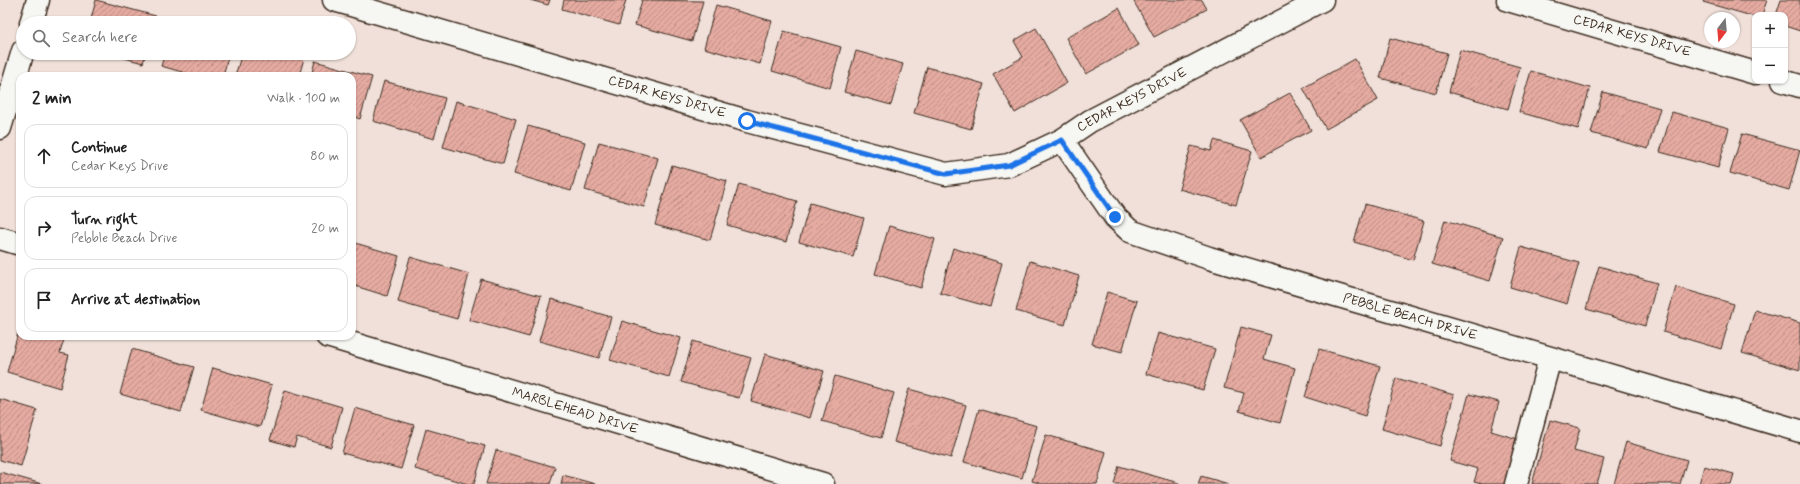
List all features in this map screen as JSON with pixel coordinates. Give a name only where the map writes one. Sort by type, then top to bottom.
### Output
[{"type":"street","points":[[34,16],[38,0]]},
{"type":"street","name":"CEDAR KEYS DRIVE","points":[[334,0],[747,121],[946,174],[1009,165],[1062,140],[1090,121],[1322,0]]},
{"type":"street","name":"CEDAR KEYS DRIVE","points":[[1508,0],[1752,72]]},
{"type":"street","points":[[17,72],[20,60]]},
{"type":"street","points":[[0,128],[16,74]]},
{"type":"street","points":[[1788,82],[1800,86]]},
{"type":"street","name":"PEBBLE BEACH DRIVE","points":[[1062,140],[1115,217],[1130,231],[1209,258],[1800,431]]},
{"type":"street","points":[[0,238],[16,243]]},
{"type":"street","name":"MARBLEHEAD DRIVE","points":[[340,340],[823,484]]},
{"type":"street","points":[[1516,484],[1550,358]]},
{"type":"building","points":[[96,0],[156,16],[92,16]]},
{"type":"building","points":[[530,0],[550,0],[548,5]]},
{"type":"building","points":[[564,0],[626,0],[619,25],[562,9]]},
{"type":"building","points":[[642,0],[703,1],[692,41],[635,25]]},
{"type":"building","points":[[1137,0],[1202,0],[1207,9],[1154,37],[1134,2]]},
{"type":"building","points":[[1704,0],[1767,0],[1763,12],[1752,12],[1752,16],[1703,2]]},
{"type":"building","points":[[1781,0],[1800,0],[1800,31],[1788,27],[1788,12],[1777,12]]},
{"type":"building","points":[[716,5],[772,21],[760,64],[704,48]]},
{"type":"building","points":[[1119,8],[1139,45],[1086,74],[1066,38]]},
{"type":"building","points":[[1036,28],[1067,83],[1015,113],[993,74],[1023,57],[1014,41]]},
{"type":"building","points":[[784,31],[841,47],[830,88],[772,71]]},
{"type":"building","points":[[1390,38],[1447,53],[1436,93],[1380,78]]},
{"type":"building","points":[[1460,50],[1520,67],[1508,109],[1449,92]]},
{"type":"building","points":[[856,51],[903,64],[891,105],[844,92]]},
{"type":"building","points":[[1355,59],[1378,100],[1326,129],[1303,88]]},
{"type":"building","points":[[132,60],[144,60],[143,63]]},
{"type":"building","points":[[163,60],[227,60],[224,72],[182,72],[161,66]]},
{"type":"building","points":[[240,60],[304,60],[300,72],[236,72]]},
{"type":"building","points":[[315,61],[354,72],[312,72]]},
{"type":"building","points":[[927,67],[984,84],[971,129],[914,113]]},
{"type":"building","points":[[1531,71],[1590,88],[1578,129],[1519,112]]},
{"type":"building","points":[[356,73],[372,77],[360,119],[356,118]]},
{"type":"building","points":[[384,81],[445,98],[434,139],[373,121]]},
{"type":"building","points":[[1603,92],[1660,108],[1648,149],[1591,133]]},
{"type":"building","points":[[1290,93],[1311,130],[1261,157],[1240,120]]},
{"type":"building","points":[[456,101],[516,119],[503,164],[443,147]]},
{"type":"building","points":[[1672,112],[1729,128],[1718,168],[1660,152]]},
{"type":"building","points":[[528,126],[585,142],[571,191],[514,174]]},
{"type":"building","points":[[1742,134],[1800,150],[1789,190],[1730,173]]},
{"type":"building","points":[[1214,140],[1252,151],[1236,205],[1179,189],[1191,146],[1211,151]]},
{"type":"building","points":[[599,142],[658,158],[644,207],[585,190]]},
{"type":"building","points":[[672,165],[727,181],[710,240],[655,225]]},
{"type":"building","points":[[739,184],[797,201],[786,242],[727,225]]},
{"type":"building","points":[[810,203],[864,218],[853,257],[799,242]]},
{"type":"building","points":[[1365,204],[1424,221],[1413,260],[1354,242]]},
{"type":"building","points":[[1445,220],[1503,237],[1490,281],[1432,264]]},
{"type":"building","points":[[889,226],[935,239],[921,288],[875,274]]},
{"type":"building","points":[[356,243],[399,256],[387,296],[356,286]]},
{"type":"building","points":[[1521,247],[1579,263],[1567,304],[1510,287]]},
{"type":"building","points":[[953,248],[1002,263],[990,307],[940,293]]},
{"type":"building","points":[[410,257],[469,274],[457,319],[398,302]]},
{"type":"building","points":[[1030,261],[1079,276],[1065,325],[1016,311]]},
{"type":"building","points":[[1599,266],[1657,283],[1645,326],[1586,309]]},
{"type":"building","points":[[481,279],[541,296],[529,337],[469,320]]},
{"type":"building","points":[[1676,287],[1734,304],[1721,349],[1663,332]]},
{"type":"building","points":[[1107,292],[1137,301],[1122,352],[1092,344]]},
{"type":"building","points":[[551,299],[611,317],[599,358],[539,341]]},
{"type":"building","points":[[1755,310],[1800,323],[1800,370],[1742,353]]},
{"type":"building","points":[[622,321],[681,338],[669,377],[610,360]]},
{"type":"building","points":[[1241,327],[1271,335],[1264,359],[1295,368],[1280,423],[1239,411],[1244,393],[1224,388]]},
{"type":"building","points":[[1158,333],[1215,349],[1203,390],[1146,374]]},
{"type":"building","points":[[16,340],[64,340],[60,353],[69,355],[60,388],[7,372]]},
{"type":"building","points":[[693,341],[751,358],[739,398],[681,382]]},
{"type":"building","points":[[132,349],[194,367],[181,412],[120,394]]},
{"type":"building","points":[[1319,349],[1380,366],[1365,416],[1305,397]]},
{"type":"building","points":[[765,354],[824,371],[810,418],[751,401]]},
{"type":"building","points":[[213,368],[272,385],[260,427],[201,410]]},
{"type":"building","points":[[835,376],[894,393],[881,438],[822,421]]},
{"type":"building","points":[[1396,378],[1454,395],[1440,446],[1382,429]]},
{"type":"building","points":[[909,389],[966,405],[951,458],[894,442]]},
{"type":"building","points":[[285,390],[342,407],[331,447],[297,437],[294,447],[270,440]]},
{"type":"building","points":[[1469,394],[1499,402],[1491,431],[1521,440],[1508,484],[1482,484],[1474,482],[1478,469],[1450,461]]},
{"type":"building","points":[[0,399],[37,410],[21,466],[0,460]]},
{"type":"building","points":[[355,408],[414,425],[401,469],[342,453]]},
{"type":"building","points":[[979,409],[1037,426],[1022,478],[964,462]]},
{"type":"building","points":[[1550,420],[1580,428],[1574,451],[1604,459],[1597,484],[1532,484]]},
{"type":"building","points":[[426,429],[485,446],[474,484],[468,484],[415,469]]},
{"type":"building","points":[[1046,435],[1106,452],[1097,484],[1042,484],[1032,481]]},
{"type":"building","points":[[1626,442],[1687,460],[1680,484],[1614,484]]},
{"type":"building","points":[[496,450],[555,467],[550,484],[486,484]]},
{"type":"building","points":[[1119,466],[1179,483],[1179,484],[1114,484]]},
{"type":"building","points":[[1704,466],[1734,474],[1731,484],[1699,484]]},
{"type":"building","points":[[0,472],[42,484],[0,484]]},
{"type":"building","points":[[563,475],[595,484],[561,484]]},
{"type":"building","points":[[1201,476],[1229,484],[1198,484]]},
{"type":"route","points":[[747,121],[946,174],[1009,165],[1062,140],[1115,217]]}]
